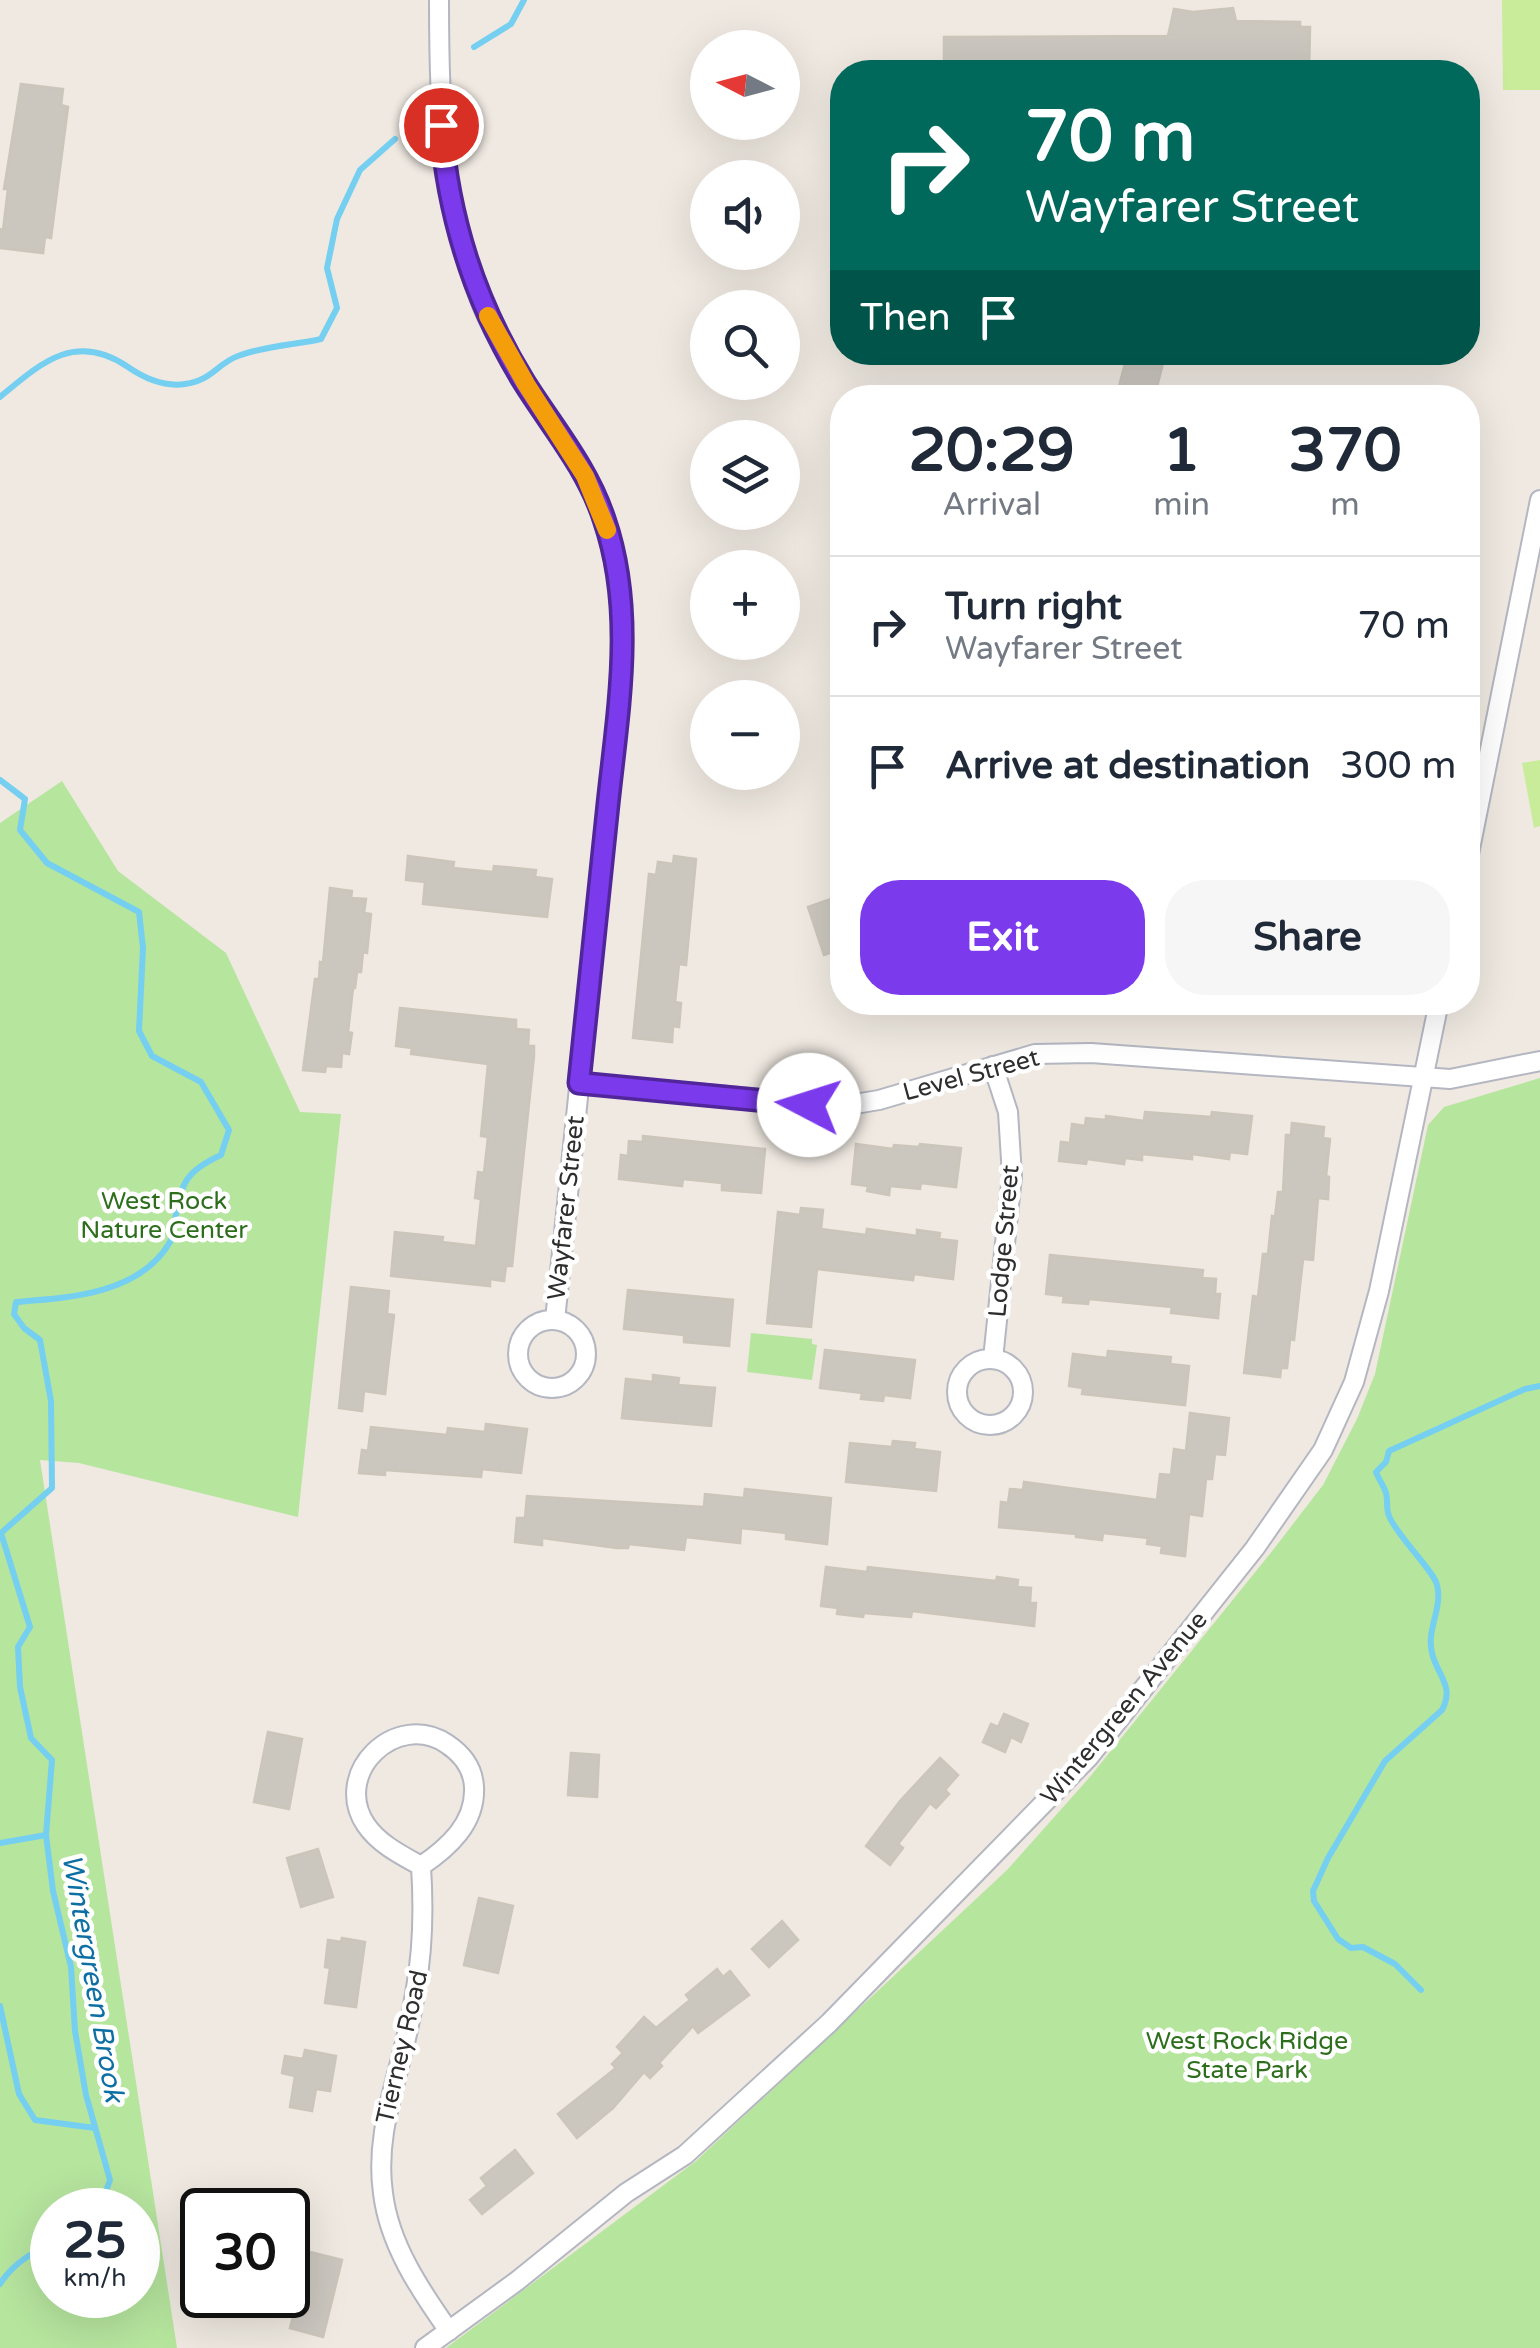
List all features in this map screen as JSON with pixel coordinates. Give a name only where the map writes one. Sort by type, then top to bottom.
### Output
[{"type":"street","name":"Wayfarer Street","points":[[439,0],[444,164],[463,253],[499,338],[585,476],[604,518],[622,603],[618,710],[555,1320]]},
{"type":"street","points":[[1480,799],[1540,500]]},
{"type":"street","name":"Wintergreen Avenue","points":[[424,2348],[626,2193],[685,2155],[828,2023],[1089,1757],[1301,1485],[1340,1416],[1368,1341],[1436,1015]]},
{"type":"street","name":"Level Street","points":[[579,1083],[843,1106],[879,1100],[1035,1054],[1091,1053],[1424,1077]]},
{"type":"street","points":[[1424,1077],[1465,1078],[1540,1061]]},
{"type":"street","name":"Lodge Street","points":[[993,1066],[1008,1112],[1012,1176],[993,1360]]},
{"type":"street","points":[[411,1733],[436,1736],[456,1750],[469,1766],[474,1788],[470,1813],[460,1832],[421,1866],[384,1844],[368,1828],[357,1806],[359,1774],[369,1755],[390,1738],[411,1733]]},
{"type":"street","name":"Tierney Road","points":[[421,1866],[424,1947],[383,2125],[383,2195],[396,2242],[449,2332]]},
{"type":"green space","points":[[1502,0],[1540,0],[1540,90],[1503,90]]},
{"type":"green space","points":[[1540,760],[1540,826],[1534,828],[1522,763]]},
{"type":"green space","name":"West Rock Nature Center","points":[[62,781],[118,871],[226,953],[300,1112],[341,1114],[298,1517],[79,1463],[40,1460],[152,2188],[30,2188],[30,2318],[160,2318],[160,2238],[177,2348],[0,2348],[0,823]]},
{"type":"green space","name":"West Rock Ridge State Park","points":[[1540,1078],[1540,2348],[446,2348],[696,2161],[1007,1870],[1089,1778],[1323,1485],[1375,1374],[1428,1125],[1444,1107]]},
{"type":"green space","points":[[751,1333],[812,1339],[812,1344],[817,1345],[812,1380],[747,1372]]},
{"type":"building","points":[[1233,8],[1236,21],[1300,22],[1300,27],[1310,27],[1309,60],[944,60],[944,37],[1168,36],[1174,9],[1193,12]]},
{"type":"building","points":[[21,84],[63,89],[61,105],[68,107],[51,238],[45,237],[43,253],[0,248],[8,189],[4,189]]},
{"type":"building","points":[[1125,365],[1163,365],[1157,385],[1119,385]]},
{"type":"building","points":[[408,856],[454,862],[453,868],[493,872],[494,866],[536,870],[535,877],[552,879],[547,917],[423,904],[425,882],[406,880]]},
{"type":"building","points":[[674,856],[696,859],[686,965],[679,964],[675,1002],[681,1003],[679,1027],[673,1026],[672,1042],[633,1038],[649,874],[656,875],[658,862],[673,864]]},
{"type":"building","points":[[330,888],[352,891],[351,898],[366,899],[364,913],[371,914],[367,953],[363,952],[361,972],[357,972],[353,988],[349,1054],[342,1053],[341,1067],[326,1066],[325,1072],[303,1070],[315,979],[319,979],[320,962],[323,963]]},
{"type":"building","points":[[830,899],[830,953],[824,955],[808,907]]},
{"type":"building","points":[[400,1008],[516,1020],[516,1029],[529,1030],[528,1046],[534,1046],[534,1056],[512,1266],[506,1266],[504,1281],[490,1279],[490,1286],[391,1276],[395,1232],[443,1237],[442,1242],[476,1246],[481,1199],[475,1198],[478,1172],[484,1173],[488,1137],[481,1136],[488,1064],[411,1054],[412,1048],[396,1046]]},
{"type":"building","points":[[1145,1112],[1252,1116],[1247,1154],[1230,1152],[1229,1159],[1192,1154],[1192,1159],[1142,1154],[1142,1160],[1125,1158],[1124,1164],[1087,1159],[1086,1164],[1059,1161],[1061,1142],[1070,1143],[1072,1124],[1085,1126],[1086,1118],[1106,1120],[1106,1116],[1144,1121]]},
{"type":"building","points":[[1292,1123],[1324,1127],[1323,1138],[1330,1139],[1328,1199],[1318,1198],[1313,1260],[1303,1259],[1287,1368],[1281,1368],[1280,1377],[1244,1373],[1253,1296],[1258,1297],[1272,1216],[1275,1217],[1278,1192],[1283,1192],[1286,1135],[1291,1135]]},
{"type":"building","points":[[643,1136],[765,1149],[761,1193],[722,1190],[722,1183],[683,1179],[682,1186],[619,1179],[621,1155],[628,1156],[629,1141],[643,1142]]},
{"type":"building","points":[[856,1144],[893,1149],[894,1145],[920,1144],[961,1148],[956,1187],[921,1183],[920,1189],[890,1186],[889,1195],[867,1191],[868,1186],[852,1184]]},
{"type":"building","points":[[801,1208],[823,1210],[821,1229],[866,1235],[867,1229],[917,1236],[917,1230],[940,1233],[939,1239],[957,1241],[953,1279],[914,1274],[913,1280],[817,1269],[811,1327],[767,1323],[778,1212],[800,1215]]},
{"type":"building","points":[[1050,1255],[1203,1270],[1202,1278],[1216,1279],[1215,1294],[1220,1294],[1218,1318],[1171,1313],[1172,1307],[1089,1299],[1088,1304],[1063,1302],[1064,1296],[1046,1294]]},
{"type":"building","points":[[351,1287],[389,1291],[387,1314],[394,1315],[385,1394],[364,1391],[362,1411],[339,1408]]},
{"type":"building","points":[[628,1290],[733,1300],[729,1346],[684,1342],[684,1335],[624,1329]]},
{"type":"building","points":[[825,1350],[915,1360],[910,1398],[884,1395],[883,1401],[861,1399],[862,1393],[820,1388]]},
{"type":"building","points":[[1108,1351],[1171,1357],[1170,1364],[1189,1366],[1185,1405],[1082,1394],[1083,1388],[1069,1386],[1073,1354],[1107,1358]]},
{"type":"building","points":[[653,1375],[679,1378],[678,1385],[715,1388],[711,1426],[622,1418],[626,1379],[653,1382]]},
{"type":"building","points":[[1190,1413],[1229,1418],[1225,1455],[1215,1454],[1212,1479],[1206,1479],[1202,1516],[1189,1514],[1185,1556],[1161,1553],[1162,1546],[1147,1544],[1148,1538],[1103,1533],[1102,1540],[999,1527],[1001,1502],[1008,1503],[1010,1489],[1023,1490],[1024,1482],[1157,1500],[1160,1474],[1171,1475],[1174,1449],[1186,1451]]},
{"type":"building","points":[[486,1424],[527,1429],[521,1473],[482,1469],[481,1477],[385,1470],[385,1475],[359,1473],[362,1450],[368,1451],[371,1427],[447,1435],[448,1428],[485,1432]]},
{"type":"building","points":[[893,1441],[915,1443],[914,1449],[940,1452],[936,1491],[846,1482],[850,1443],[892,1447]]},
{"type":"building","points":[[745,1489],[831,1498],[827,1544],[786,1539],[786,1533],[741,1528],[740,1543],[686,1537],[684,1550],[629,1544],[628,1548],[617,1548],[542,1538],[542,1545],[515,1542],[517,1518],[525,1518],[527,1496],[704,1507],[705,1494],[744,1498]]},
{"type":"building","points":[[826,1567],[1018,1580],[1017,1587],[1031,1588],[1030,1603],[1036,1603],[1034,1626],[912,1611],[911,1617],[837,1614],[838,1608],[821,1606]]},
{"type":"building","points":[[1004,1714],[1028,1724],[1021,1742],[1011,1737],[1005,1752],[983,1742],[991,1724],[998,1727]]},
{"type":"building","points":[[268,1732],[302,1739],[289,1809],[254,1802]]},
{"type":"building","points":[[571,1753],[599,1755],[597,1797],[568,1795]]},
{"type":"building","points":[[940,1758],[958,1775],[945,1790],[949,1794],[936,1808],[930,1803],[898,1844],[903,1848],[890,1865],[866,1846]]},
{"type":"building","points":[[318,1849],[333,1897],[301,1907],[287,1858]]},
{"type":"building","points":[[479,1898],[513,1906],[498,1973],[464,1965]]},
{"type":"building","points":[[782,1921],[798,1940],[769,1967],[752,1949]]},
{"type":"building","points":[[342,1938],[365,1942],[356,2007],[325,2003],[330,1968],[325,1967],[328,1940],[341,1942]]},
{"type":"building","points":[[717,1969],[723,1977],[730,1971],[749,1995],[698,2033],[693,2026],[650,2078],[644,2072],[613,2108],[577,2138],[558,2114],[616,2068],[612,2064],[623,2053],[617,2047],[644,2017],[656,2028],[690,2000],[686,1995]]},
{"type":"building","points":[[305,2050],[336,2056],[330,2091],[316,2089],[312,2111],[290,2107],[295,2076],[282,2073],[285,2056],[303,2059]]},
{"type":"building","points":[[515,2150],[533,2173],[482,2214],[470,2200],[487,2186],[481,2178]]},
{"type":"building","points":[[310,2252],[342,2260],[323,2337],[290,2328],[293,2318],[310,2318]]},
{"type":"waterway","name":"Wintergreen Brook","points":[[474,47],[511,24],[524,0]]},
{"type":"waterway","name":"Wintergreen Brook","points":[[0,397],[45,363],[75,352],[109,357],[148,378],[177,385],[201,379],[248,353],[321,339],[337,308],[327,268],[337,219],[360,170],[395,139]]},
{"type":"waterway","name":"Wintergreen Brook","points":[[0,780],[25,799],[20,830],[47,863],[139,912],[143,948],[139,1031],[152,1056],[201,1082],[229,1130],[221,1155],[187,1180],[171,1239],[141,1273],[102,1290],[16,1302],[14,1314],[40,1340],[51,1401],[52,1488],[1,1533],[30,1627],[18,1647],[20,1687],[31,1738],[52,1760],[46,1835],[53,1891],[71,1967],[75,2031],[86,2095],[110,2180],[107,2188]]},
{"type":"waterway","points":[[1421,1990],[1395,1964],[1363,1947],[1351,1948],[1338,1939],[1314,1901],[1313,1891],[1385,1761],[1446,1702],[1446,1687],[1431,1644],[1437,1585],[1393,1524],[1376,1472],[1386,1462],[1389,1451],[1525,1389],[1540,1386]]},
{"type":"waterway","name":"Wintergreen Brook","points":[[0,1843],[46,1835]]},
{"type":"waterway","name":"Wintergreen Brook","points":[[0,2006],[19,2094],[35,2120],[95,2128]]},
{"type":"waterway","name":"Wintergreen Brook","points":[[0,2284],[30,2256]]},
{"type":"slow traffic","points":[[488,316],[526,384],[570,448],[607,530]]},
{"type":"route","points":[[441,125],[452,212],[474,284],[484,310],[526,384],[585,476],[604,518],[622,603],[618,710],[579,1083],[809,1105]]}]
